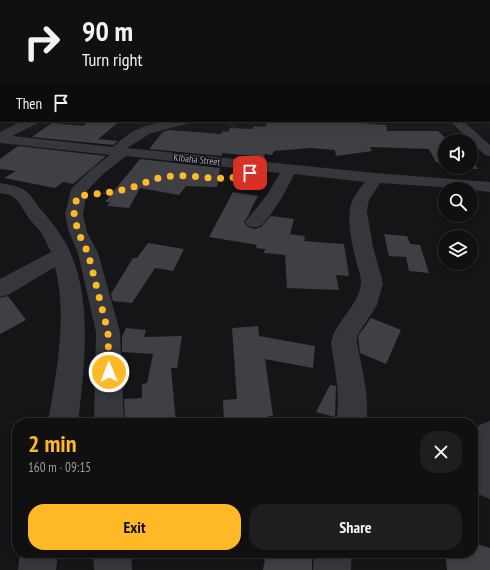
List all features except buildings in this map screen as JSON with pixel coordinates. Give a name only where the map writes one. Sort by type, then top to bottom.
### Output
[{"type":"street","points":[[0,138],[30,122]]},
{"type":"street","points":[[109,418],[108,332],[88,253],[78,232],[74,214],[77,196],[84,183],[120,151],[126,140],[154,126],[176,122]]},
{"type":"street","points":[[457,122],[490,152]]},
{"type":"street","name":"KIbaha Street","points":[[0,138],[375,178],[490,187]]},
{"type":"street","points":[[254,222],[272,202],[280,189],[288,169]]},
{"type":"street","points":[[351,418],[353,392],[344,343],[345,335],[365,305],[372,283],[363,247],[358,212],[361,200],[375,178]]},
{"type":"street","points":[[0,188],[11,190],[23,195],[34,214],[50,232],[61,255],[68,280],[72,316],[71,367],[64,418]]},
{"type":"street","points":[[0,289],[61,255]]},
{"type":"street","points":[[490,436],[484,442],[483,456],[490,482]]},
{"type":"street","points":[[37,570],[39,558]]},
{"type":"street","points":[[112,558],[113,570]]},
{"type":"street","points":[[332,570],[333,558]]},
{"type":"path","points":[[222,162],[236,129],[229,124],[229,122]]},
{"type":"path","points":[[77,196],[111,192],[164,177],[206,178]]},
{"type":"route","points":[[109,372],[108,332],[88,253],[78,232],[74,214],[77,196],[126,189],[164,177],[175,176],[220,179],[237,178],[250,173]]}]
